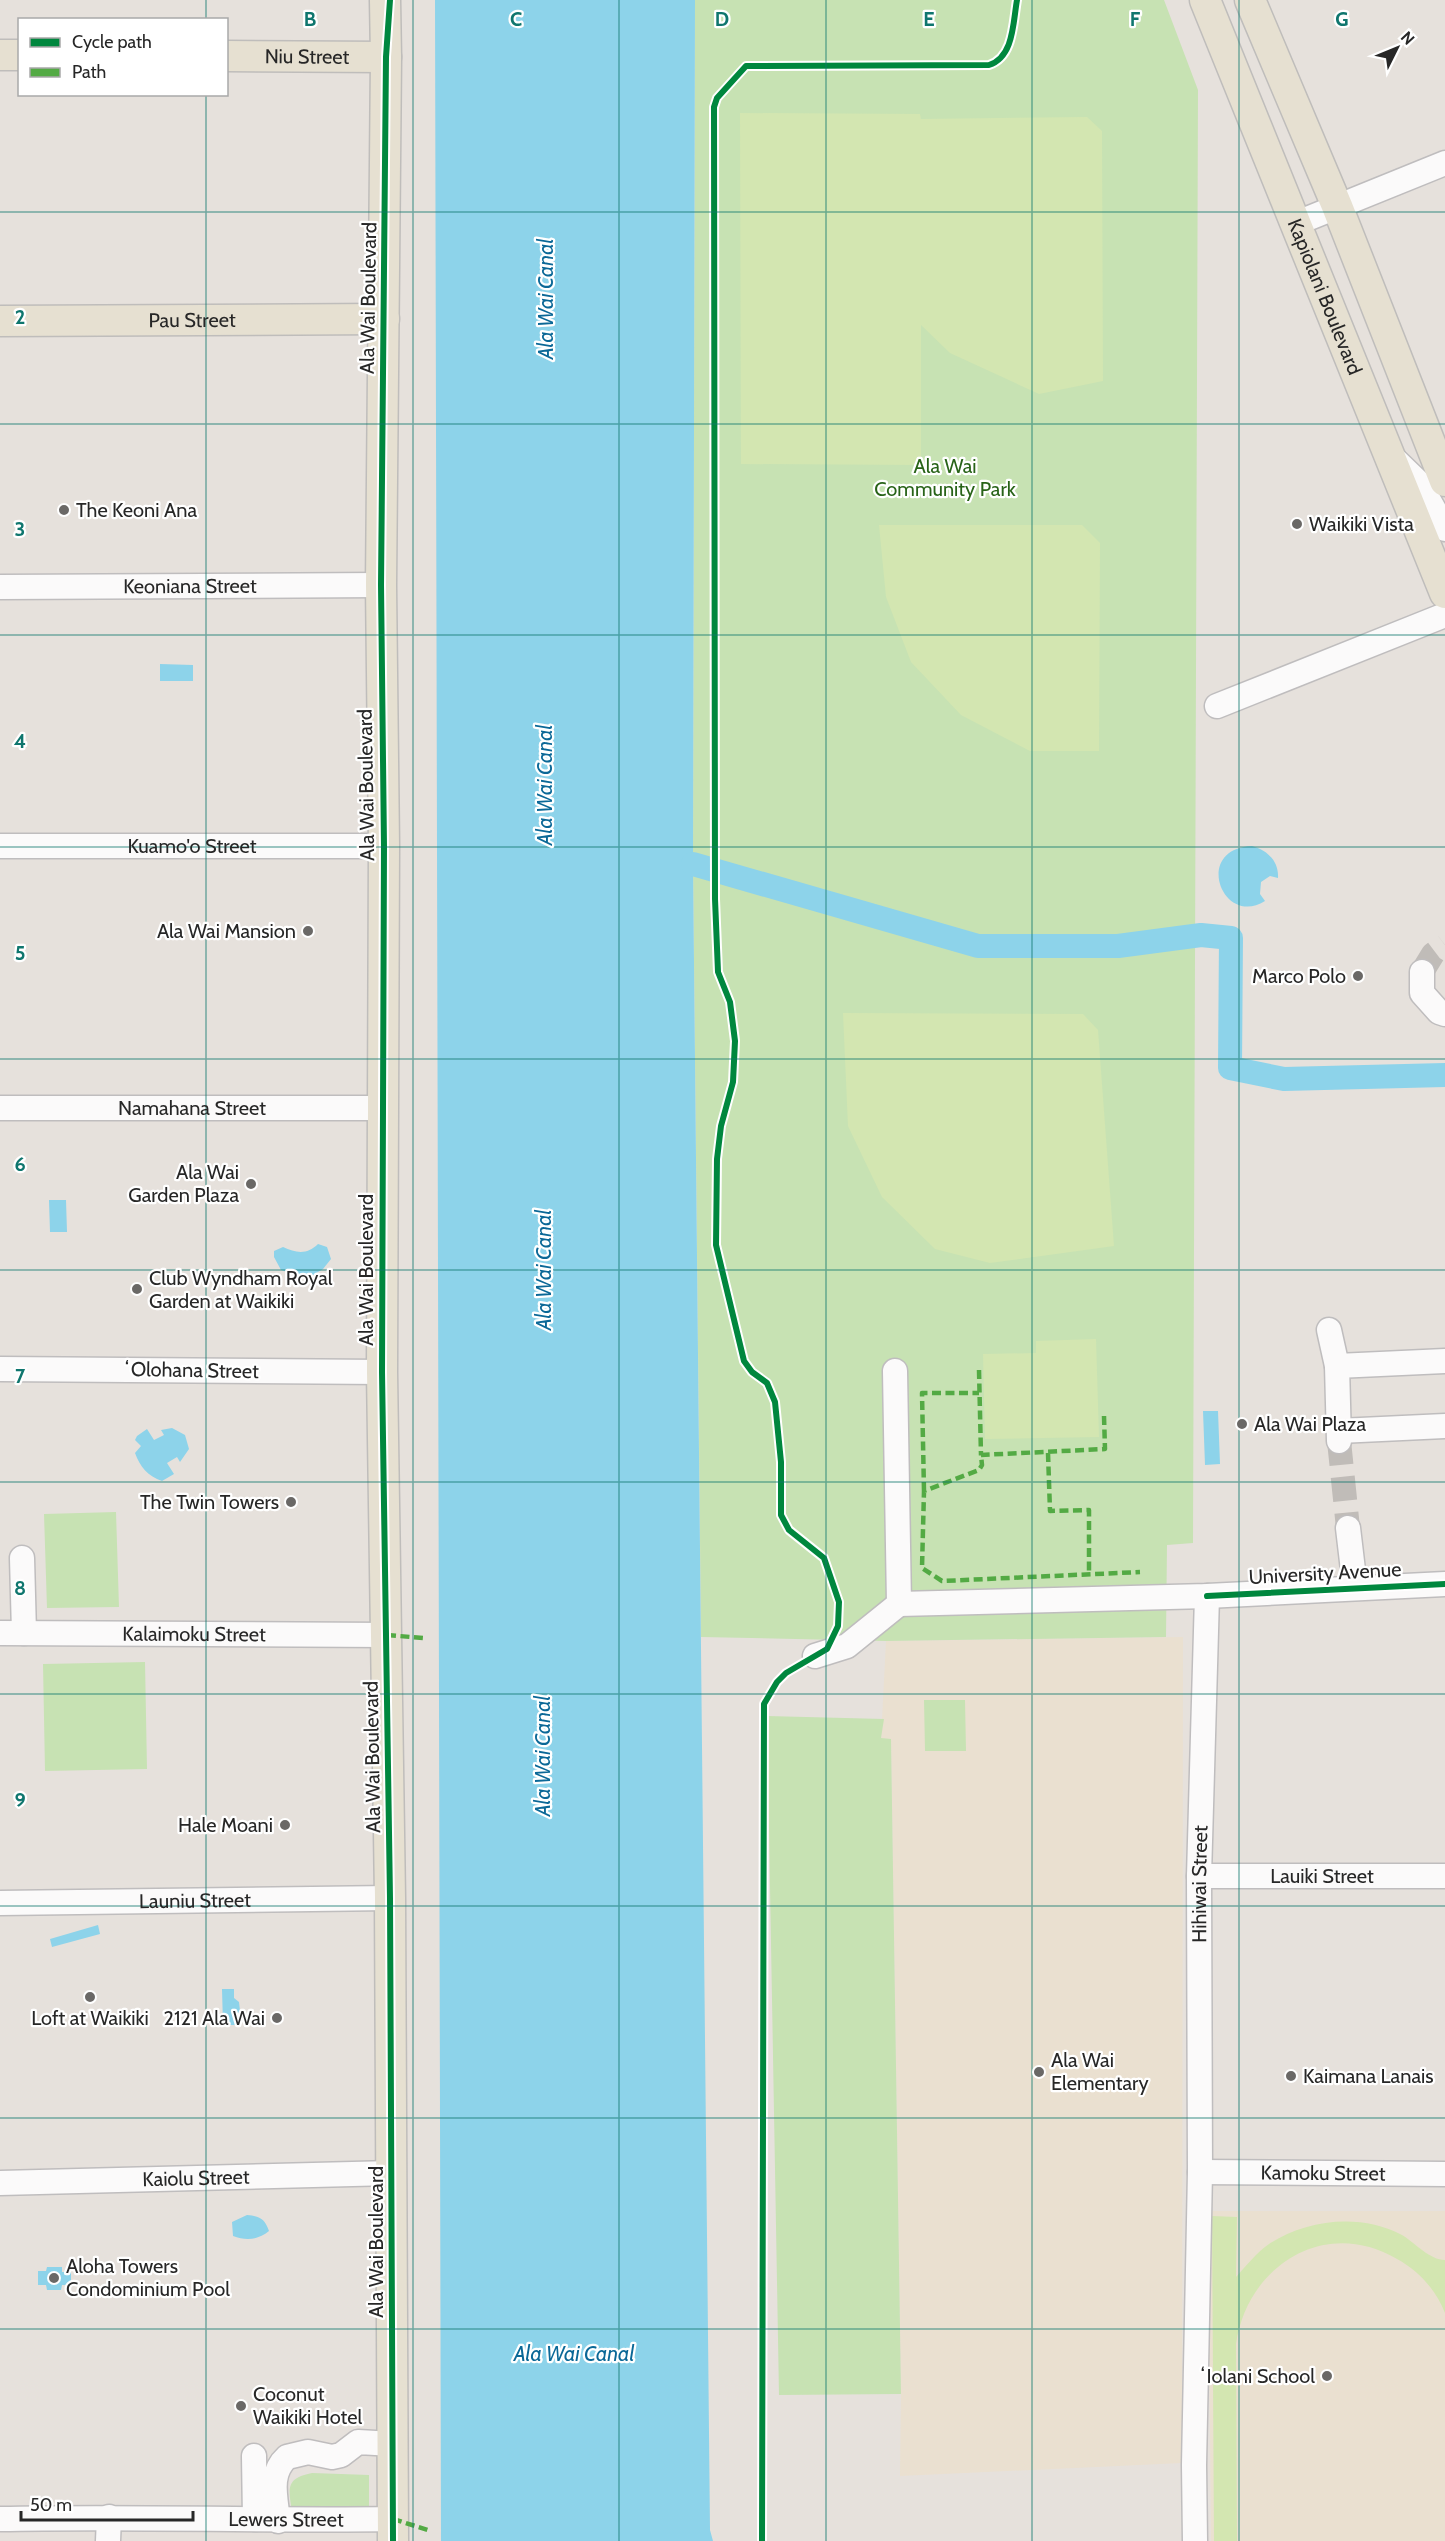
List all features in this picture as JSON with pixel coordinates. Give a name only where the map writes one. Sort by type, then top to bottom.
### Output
[{"type":"main road","name":"Ala Wai Boulevard","points":[[385,0],[381,585],[384,846],[382,1372],[390,1898],[393,2530]]},
{"type":"main road","points":[[386,57],[390,0]]},
{"type":"main road","name":"Kapiolani Boulevard","points":[[1205,0],[1445,593]]},
{"type":"main road","points":[[1250,0],[1337,206],[1445,481]]},
{"type":"main road","points":[[0,55],[18,55]]},
{"type":"main road","name":"Niu Street","points":[[228,56],[386,57]]},
{"type":"main road","name":"Pau Street","points":[[0,321],[384,319]]},
{"type":"street","points":[[1297,223],[1445,163]]},
{"type":"street","points":[[1390,456],[1419,483],[1445,529]]},
{"type":"street","name":"Keoniana Street","points":[[0,587],[381,585]]},
{"type":"street","points":[[1217,706],[1445,615]]},
{"type":"street","name":"Kuamo'o Street","points":[[0,846],[384,846]]},
{"type":"street","points":[[1422,972],[1422,993],[1439,1012],[1445,1014]]},
{"type":"street","name":"Namahana Street","points":[[0,1108],[383,1108]]},
{"type":"street","points":[[1329,1330],[1337,1366],[1339,1436],[1445,1426]]},
{"type":"street","points":[[1337,1366],[1445,1361]]},
{"type":"street","name":"ʻOlohana Street","points":[[0,1369],[382,1372]]},
{"type":"street","points":[[815,1656],[847,1646],[899,1604],[896,1371]]},
{"type":"street","points":[[1348,1528],[1355,1587]]},
{"type":"street","points":[[22,1558],[24,1633]]},
{"type":"street","name":"University Avenue","points":[[899,1604],[1207,1596],[1445,1584]]},
{"type":"street","name":"Hihiwai Street","points":[[1196,2541],[1194,2465],[1200,2172],[1199,1876],[1207,1596]]},
{"type":"street","name":"Kalaimoku Street","points":[[0,1633],[387,1635]]},
{"type":"street","name":"Lauiki Street","points":[[1199,1876],[1445,1876]]},
{"type":"street","name":"Launiu Street","points":[[0,1903],[390,1898]]},
{"type":"street","name":"Kamoku Street","points":[[1200,2172],[1445,2174]]},
{"type":"street","name":"Kaiolu Street","points":[[0,2184],[392,2173]]},
{"type":"street","points":[[267,2520],[276,2471],[286,2457],[308,2452],[332,2457],[341,2455],[353,2444],[364,2442],[393,2444]]},
{"type":"street","points":[[254,2456],[267,2520]]},
{"type":"street","points":[[108,2541],[109,2517]]},
{"type":"street","name":"Lewers Street","points":[[0,2519],[109,2517],[267,2520],[393,2530]]},
{"type":"shaded area","name":"Ala Wai Elementary","points":[[1183,1637],[1182,2463],[900,2476],[901,2394],[891,1739],[881,1739],[886,1641]]},
{"type":"shaded area","name":"ʻIolani School","points":[[1208,2211],[1445,2211],[1445,2541],[1211,2541]]},
{"type":"green space","name":"Ala Wai Community Park","points":[[695,0],[1164,0],[1198,90],[1193,1543],[1167,1545],[1166,1637],[886,1641],[701,1637],[693,864]]},
{"type":"green space","points":[[740,113],[920,114],[921,119],[1087,117],[1102,131],[1103,381],[1039,394],[950,353],[921,325],[921,465],[741,464]]},
{"type":"green space","points":[[879,525],[1082,525],[1100,543],[1099,751],[1030,751],[961,715],[911,662],[886,597]]},
{"type":"green space","points":[[843,1013],[1083,1014],[1098,1030],[1114,1246],[990,1263],[935,1249],[882,1197],[848,1126]]},
{"type":"green space","points":[[1096,1339],[1099,1437],[985,1439],[983,1354],[1036,1353],[1036,1341]]},
{"type":"green space","points":[[116,1512],[119,1607],[47,1608],[44,1514]]},
{"type":"green space","points":[[145,1662],[147,1769],[45,1771],[43,1664]]},
{"type":"green space","points":[[924,1700],[965,1700],[966,1751],[925,1751]]},
{"type":"green space","points":[[767,1716],[884,1719],[881,1738],[891,1739],[901,2394],[779,2395]]},
{"type":"green space","points":[[1212,2216],[1237,2217],[1236,2277],[1269,2244],[1300,2229],[1334,2222],[1352,2222],[1386,2228],[1402,2235],[1434,2257],[1445,2260],[1445,2313],[1432,2289],[1405,2264],[1370,2247],[1343,2243],[1317,2246],[1294,2256],[1273,2271],[1256,2292],[1243,2316],[1236,2344],[1237,2541],[1214,2541]]},
{"type":"green space","points":[[312,2473],[369,2475],[369,2509],[292,2511],[290,2490],[293,2481]]},
{"type":"water","name":"Ala Wai Canal","points":[[435,0],[695,0],[693,864],[710,2530],[713,2541],[441,2541]]},
{"type":"water","points":[[160,664],[193,665],[193,681],[160,681]]},
{"type":"water","points":[[1252,846],[1263,850],[1271,857],[1278,872],[1278,878],[1270,876],[1261,882],[1260,894],[1265,901],[1250,907],[1237,904],[1227,896],[1220,885],[1219,872],[1223,860],[1234,850]]},
{"type":"water","points":[[49,1200],[66,1200],[67,1232],[50,1232]]},
{"type":"water","points":[[318,1244],[327,1247],[331,1259],[323,1269],[308,1278],[281,1270],[274,1257],[274,1251],[283,1247],[301,1252],[310,1250]]},
{"type":"water","points":[[1203,1411],[1218,1411],[1220,1464],[1205,1465]]},
{"type":"water","points":[[172,1428],[185,1435],[189,1449],[180,1462],[177,1457],[167,1463],[174,1474],[162,1481],[149,1474],[139,1463],[135,1453],[141,1446],[135,1440],[147,1429],[154,1440],[164,1435],[161,1430]]},
{"type":"water","points":[[98,1925],[100,1934],[52,1947],[50,1939]]},
{"type":"water","points":[[222,1989],[234,1989],[234,1998],[239,2002],[240,2011],[235,2017],[236,2025],[223,2025]]},
{"type":"water","points":[[247,2215],[261,2219],[269,2231],[252,2239],[233,2236],[232,2222]]},
{"type":"water","name":"Aloha Towers Condominium Pool","points":[[47,2267],[62,2267],[62,2272],[71,2272],[71,2285],[62,2285],[61,2290],[47,2290],[46,2285],[38,2285],[38,2271],[46,2271]]},
{"type":"waterway","points":[[693,864],[978,946],[1118,946],[1201,935],[1231,938],[1230,1068],[1284,1079],[1445,1075]]},
{"type":"tunnel","points":[[1422,972],[1433,954],[1445,945]]},
{"type":"tunnel","points":[[1339,1441],[1348,1528]]},
{"type":"marked path","points":[[979,1370],[981,1455]]},
{"type":"marked path","points":[[924,1491],[922,1393],[979,1393]]},
{"type":"marked path","points":[[1104,1416],[1105,1449],[981,1455],[982,1465],[979,1470],[924,1491],[922,1568],[942,1581],[1140,1572]]},
{"type":"marked path","points":[[1048,1453],[1050,1511],[1089,1510],[1089,1574]]},
{"type":"marked path","points":[[387,1635],[423,1638]]},
{"type":"marked path","points":[[393,2519],[428,2530]]},
{"type":"cycle path","points":[[390,0],[386,57],[381,585],[384,846],[382,1372],[390,1898],[393,2541]]},
{"type":"cycle path","points":[[762,2541],[764,1704],[777,1682],[786,1673],[827,1649],[838,1626],[839,1602],[824,1558],[789,1530],[781,1515],[781,1462],[775,1402],[767,1383],[752,1372],[744,1361],[716,1245],[717,1159],[721,1126],[733,1082],[735,1041],[730,1002],[718,972],[715,899],[714,107],[717,98],[746,66],[989,65],[997,61],[1008,47],[1017,0]]},
{"type":"cycle path","points":[[1207,1596],[1445,1584]]},
{"type":"place","name":"The Keoni Ana","points":[[64,510]]},
{"type":"place","name":"Waikiki Vista","points":[[1297,524]]},
{"type":"place","name":"Ala Wai Mansion","points":[[308,931]]},
{"type":"place","name":"Marco Polo","points":[[1358,976]]},
{"type":"place","name":"Ala Wai Garden Plaza","points":[[251,1184]]},
{"type":"place","name":"Club Wyndham Royal Garden at Waikiki","points":[[137,1289]]},
{"type":"place","name":"Ala Wai Plaza","points":[[1242,1424]]},
{"type":"place","name":"The Twin Towers","points":[[291,1502]]},
{"type":"place","name":"Hale Moani","points":[[285,1825]]},
{"type":"place","name":"Loft at Waikiki","points":[[90,1997]]},
{"type":"place","name":"2121 Ala Wai","points":[[277,2018]]},
{"type":"place","name":"Ala Wai Elementary","points":[[1039,2072]]},
{"type":"place","name":"Kaimana Lanais","points":[[1291,2076]]},
{"type":"place","name":"Aloha Towers Condominium Pool","points":[[54,2278]]},
{"type":"place","name":"ʻIolani School","points":[[1327,2376]]},
{"type":"place","name":"Coconut Waikiki Hotel","points":[[241,2406]]}]
